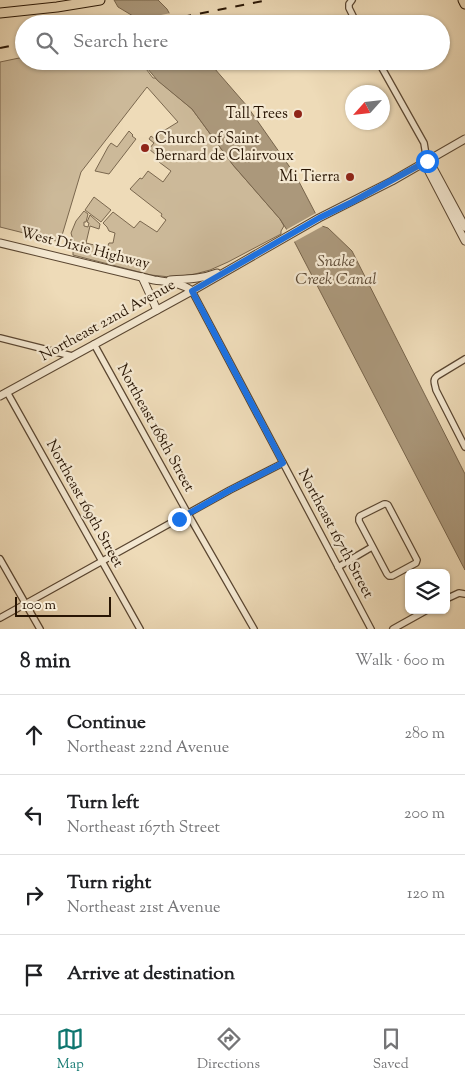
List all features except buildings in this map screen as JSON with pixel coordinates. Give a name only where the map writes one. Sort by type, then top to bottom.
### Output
[{"type":"main road","points":[[0,13],[47,9],[100,0]]},
{"type":"main road","points":[[463,0],[465,4]]},
{"type":"street","points":[[350,2],[349,8],[352,15]]},
{"type":"street","points":[[383,70],[424,144],[427,168],[465,241]]},
{"type":"street","name":"Northeast 22nd Avenue","points":[[4,394],[192,291],[319,218],[352,202],[465,139]]},
{"type":"street","points":[[427,161],[432,166],[465,227]]},
{"type":"street","name":"West Dixie Highway","points":[[0,243],[178,284],[192,291]]},
{"type":"street","points":[[154,280],[211,276],[238,265]]},
{"type":"street","points":[[142,277],[157,310]]},
{"type":"street","name":"Northeast 167th Street","points":[[192,291],[371,629]]},
{"type":"street","points":[[0,338],[72,356]]},
{"type":"street","name":"Northeast 168th Street","points":[[94,344],[254,629]]},
{"type":"street","points":[[465,359],[434,379],[436,390],[465,447]]},
{"type":"street","name":"Northeast 169th Street","points":[[4,394],[140,629]]},
{"type":"street","points":[[0,618],[230,490],[283,463]]},
{"type":"street","points":[[386,504],[417,560],[416,563],[389,576],[372,547],[358,518],[386,504]]},
{"type":"street","points":[[338,567],[372,547]]},
{"type":"street","points":[[0,559],[40,629]]},
{"type":"street","points":[[450,598],[459,593],[465,594]]},
{"type":"street","points":[[393,629],[420,614]]},
{"type":"shaded area","points":[[15,59],[15,70],[147,70],[153,78],[192,109],[233,165],[280,219],[284,226],[281,234],[210,270],[182,276],[151,275],[73,255],[71,233],[76,221],[84,211],[88,214],[84,226],[88,227],[89,223],[87,222],[90,215],[100,224],[99,229],[90,226],[86,243],[106,250],[109,243],[113,243],[115,233],[109,231],[103,223],[113,212],[134,228],[140,221],[157,232],[166,220],[161,216],[162,214],[130,189],[148,171],[163,182],[171,171],[159,162],[161,159],[149,149],[154,143],[149,139],[151,136],[156,140],[163,130],[178,122],[147,87],[81,172],[60,242],[0,227],[0,62]]},
{"type":"shaded area","points":[[129,131],[136,139],[109,174],[95,171],[111,143],[117,147]]},
{"type":"shaded area","points":[[94,197],[111,210],[101,222],[85,210]]},
{"type":"water","points":[[114,0],[158,0],[170,15],[131,15],[118,7]]},
{"type":"water","name":"Snake Creek Canal","points":[[149,70],[216,70],[247,106],[296,176],[322,226],[328,228],[352,251],[465,474],[465,570],[294,241],[280,219],[233,165],[192,109],[158,81]]},
{"type":"pier","points":[[316,213],[323,226],[292,243],[284,231]]},
{"type":"railway","points":[[192,15],[268,0]]},
{"type":"railway","points":[[0,48],[15,45]]},
{"type":"place","name":"Tall Trees","points":[[298,114]]},
{"type":"place","name":"Church of Saint Bernard de Clairvoux","points":[[145,148]]},
{"type":"place","name":"Mi Tierra","points":[[350,177]]},
{"type":"route","points":[[179,519],[283,463],[192,291],[319,218],[427,161]]}]
